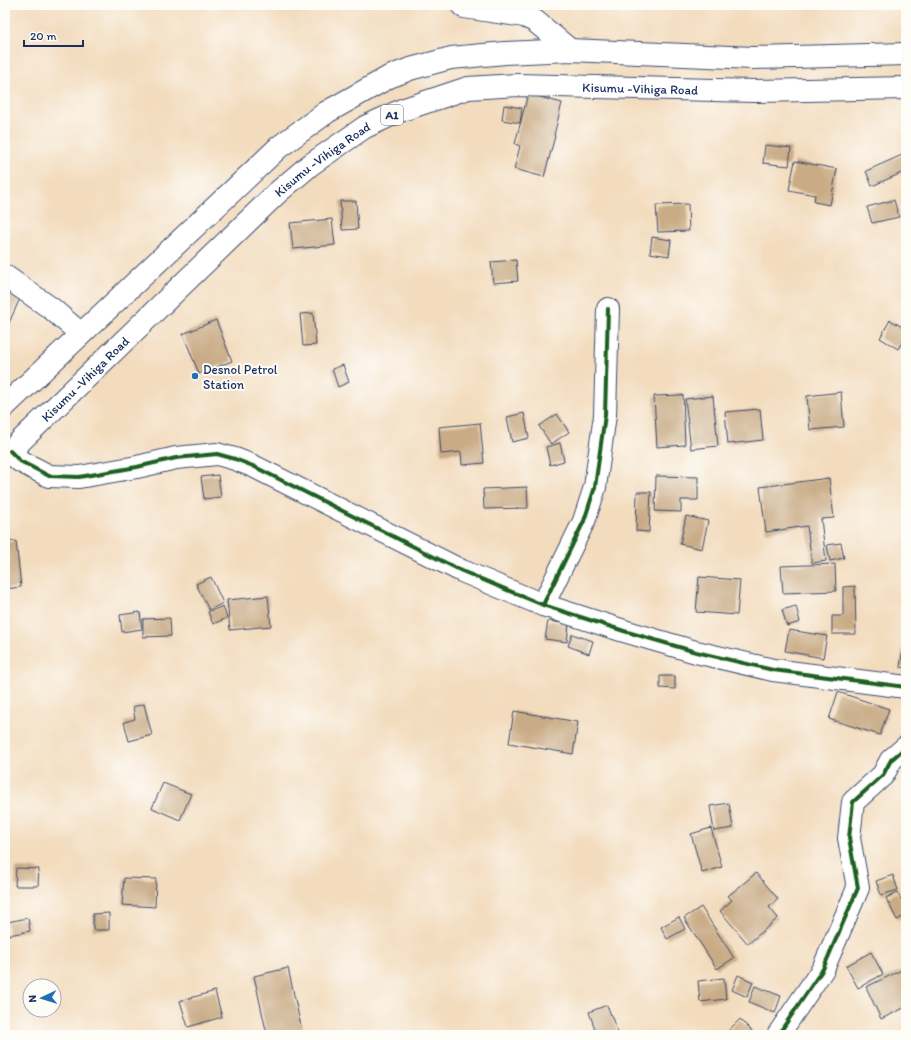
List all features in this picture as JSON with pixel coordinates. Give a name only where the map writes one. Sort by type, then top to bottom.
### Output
[{"type":"main road","points":[[462,5],[464,7],[524,16],[535,21],[570,50]]},
{"type":"main road","points":[[5,406],[279,147],[327,112],[389,78],[410,69],[451,58],[505,53],[570,50],[753,58],[906,54]]},
{"type":"main road","name":"Kisumu -Vihiga Road","points":[[8,454],[282,189],[315,161],[365,127],[402,110],[468,88],[517,85],[754,91],[906,88]]},
{"type":"main road","points":[[5,276],[52,309],[81,334]]},
{"type":"main road","points":[[543,605],[584,521],[595,487],[605,415],[608,309]]},
{"type":"main road","points":[[8,454],[49,476],[56,477],[79,477],[137,467],[176,458],[217,454],[229,457],[253,466],[462,571],[543,605],[696,652],[773,670],[906,688]]},
{"type":"main road","points":[[778,1035],[823,969],[858,888],[849,838],[853,802],[883,775],[891,760],[906,747]]},
{"type":"building","points":[[528,94],[562,103],[544,177],[514,169],[520,146],[515,144]]},
{"type":"building","points":[[504,105],[522,108],[520,123],[502,120]]},
{"type":"building","points":[[765,145],[791,148],[789,166],[763,163]]},
{"type":"building","points":[[902,155],[906,165],[906,171],[872,186],[866,171]]},
{"type":"building","points":[[795,161],[837,169],[830,205],[814,202],[815,195],[789,190]]},
{"type":"building","points":[[894,200],[899,217],[872,223],[867,207]]},
{"type":"building","points":[[340,201],[356,201],[358,229],[342,230]]},
{"type":"building","points":[[688,204],[689,231],[658,232],[656,205]]},
{"type":"building","points":[[332,219],[335,245],[293,249],[290,223]]},
{"type":"building","points":[[652,237],[671,240],[669,256],[650,253]]},
{"type":"building","points":[[516,260],[518,281],[493,283],[491,262]]},
{"type":"building","points":[[5,287],[22,294],[8,325],[5,324]]},
{"type":"building","points":[[313,313],[316,345],[303,346],[300,314]]},
{"type":"building","points":[[216,320],[232,361],[199,374],[183,334]]},
{"type":"building","points":[[890,320],[906,329],[906,336],[898,349],[880,338]]},
{"type":"building","points":[[343,365],[349,382],[338,387],[332,369]]},
{"type":"building","points":[[841,392],[844,427],[810,430],[807,396]]},
{"type":"building","points":[[683,395],[685,445],[657,447],[654,396]]},
{"type":"building","points":[[713,396],[718,446],[691,449],[685,399]]},
{"type":"building","points":[[760,409],[763,440],[728,444],[725,412]]},
{"type":"building","points":[[524,413],[529,438],[512,442],[507,417]]},
{"type":"building","points":[[557,414],[569,432],[551,444],[539,426]]},
{"type":"building","points":[[480,423],[484,463],[462,465],[461,452],[441,454],[439,427]]},
{"type":"building","points":[[560,443],[564,461],[550,465],[546,447]]},
{"type":"building","points":[[218,475],[221,497],[204,499],[201,477]]},
{"type":"building","points":[[656,476],[698,477],[698,500],[681,500],[681,512],[655,511]]},
{"type":"building","points":[[829,478],[834,518],[821,519],[826,561],[812,563],[807,526],[766,532],[760,487]]},
{"type":"building","points":[[527,487],[528,508],[484,509],[483,489]]},
{"type":"building","points":[[637,492],[651,492],[649,532],[636,531]]},
{"type":"building","points":[[686,516],[708,521],[702,549],[680,544]]},
{"type":"building","points":[[16,541],[21,587],[5,589],[5,542]]},
{"type":"building","points":[[841,543],[844,558],[830,561],[827,545]]},
{"type":"building","points":[[835,564],[836,591],[783,593],[781,566]]},
{"type":"building","points":[[211,577],[223,603],[209,610],[196,584]]},
{"type":"building","points":[[699,577],[740,580],[737,615],[696,612]]},
{"type":"building","points":[[855,586],[856,634],[832,634],[832,616],[843,616],[843,587]]},
{"type":"building","points":[[268,596],[271,626],[230,630],[227,600]]},
{"type":"building","points":[[223,606],[227,618],[213,624],[208,612]]},
{"type":"building","points":[[796,606],[800,622],[787,626],[782,610]]},
{"type":"building","points":[[140,612],[142,629],[122,632],[120,615]]},
{"type":"building","points":[[170,618],[171,636],[143,637],[143,619]]},
{"type":"building","points":[[548,621],[569,624],[567,642],[545,639]]},
{"type":"building","points":[[789,630],[827,636],[823,658],[785,651]]},
{"type":"building","points":[[572,634],[593,641],[589,654],[568,646]]},
{"type":"building","points":[[906,636],[906,668],[900,667]]},
{"type":"building","points":[[660,676],[675,676],[675,689],[660,688]]},
{"type":"building","points":[[838,692],[889,709],[880,735],[829,719]]},
{"type":"building","points":[[144,704],[152,735],[129,741],[124,722],[135,719],[133,707]]},
{"type":"building","points":[[514,711],[578,722],[573,754],[509,743]]},
{"type":"building","points":[[163,783],[191,794],[180,820],[152,808]]},
{"type":"building","points":[[729,803],[733,828],[714,831],[710,806]]},
{"type":"building","points":[[711,828],[722,867],[702,873],[691,834]]},
{"type":"building","points":[[16,868],[39,869],[38,886],[15,886]]},
{"type":"building","points":[[756,873],[778,899],[769,907],[778,918],[748,944],[720,911],[732,900],[728,896]]},
{"type":"building","points":[[893,875],[898,890],[881,895],[876,881]]},
{"type":"building","points":[[124,878],[156,879],[155,907],[122,905]]},
{"type":"building","points":[[897,892],[906,908],[906,915],[897,920],[886,898]]},
{"type":"building","points":[[701,907],[734,958],[717,969],[684,918]]},
{"type":"building","points":[[109,913],[109,930],[93,930],[93,914]]},
{"type":"building","points":[[679,917],[685,929],[667,939],[661,927]]},
{"type":"building","points":[[28,918],[30,931],[9,935],[7,922]]},
{"type":"building","points":[[871,952],[883,974],[858,988],[846,966]]},
{"type":"building","points":[[288,968],[303,1035],[267,1035],[254,976]]},
{"type":"building","points":[[904,969],[906,973],[906,1007],[881,1019],[866,987]]},
{"type":"building","points":[[738,975],[753,982],[747,997],[732,990]]},
{"type":"building","points":[[724,978],[726,999],[700,1002],[698,981]]},
{"type":"building","points":[[6,985],[7,1009],[5,1009]]},
{"type":"building","points":[[755,986],[781,996],[775,1013],[749,1002]]},
{"type":"building","points":[[215,991],[222,1017],[188,1027],[180,1001]]},
{"type":"building","points":[[607,1005],[618,1033],[613,1035],[597,1035],[589,1012]]},
{"type":"building","points":[[740,1019],[756,1035],[730,1035],[727,1032]]},
{"type":"cycle path","points":[[543,605],[584,521],[595,487],[605,415],[608,309]]},
{"type":"cycle path","points":[[10,451],[20,461],[49,476],[79,477],[137,467],[176,458],[217,454],[253,466],[462,571],[543,605],[696,652],[773,670],[906,687]]},
{"type":"cycle path","points":[[778,1035],[823,969],[858,888],[849,838],[853,802],[883,775],[891,760],[906,747]]},
{"type":"place","name":"Desnol Petrol Station","points":[[195,376]]}]
